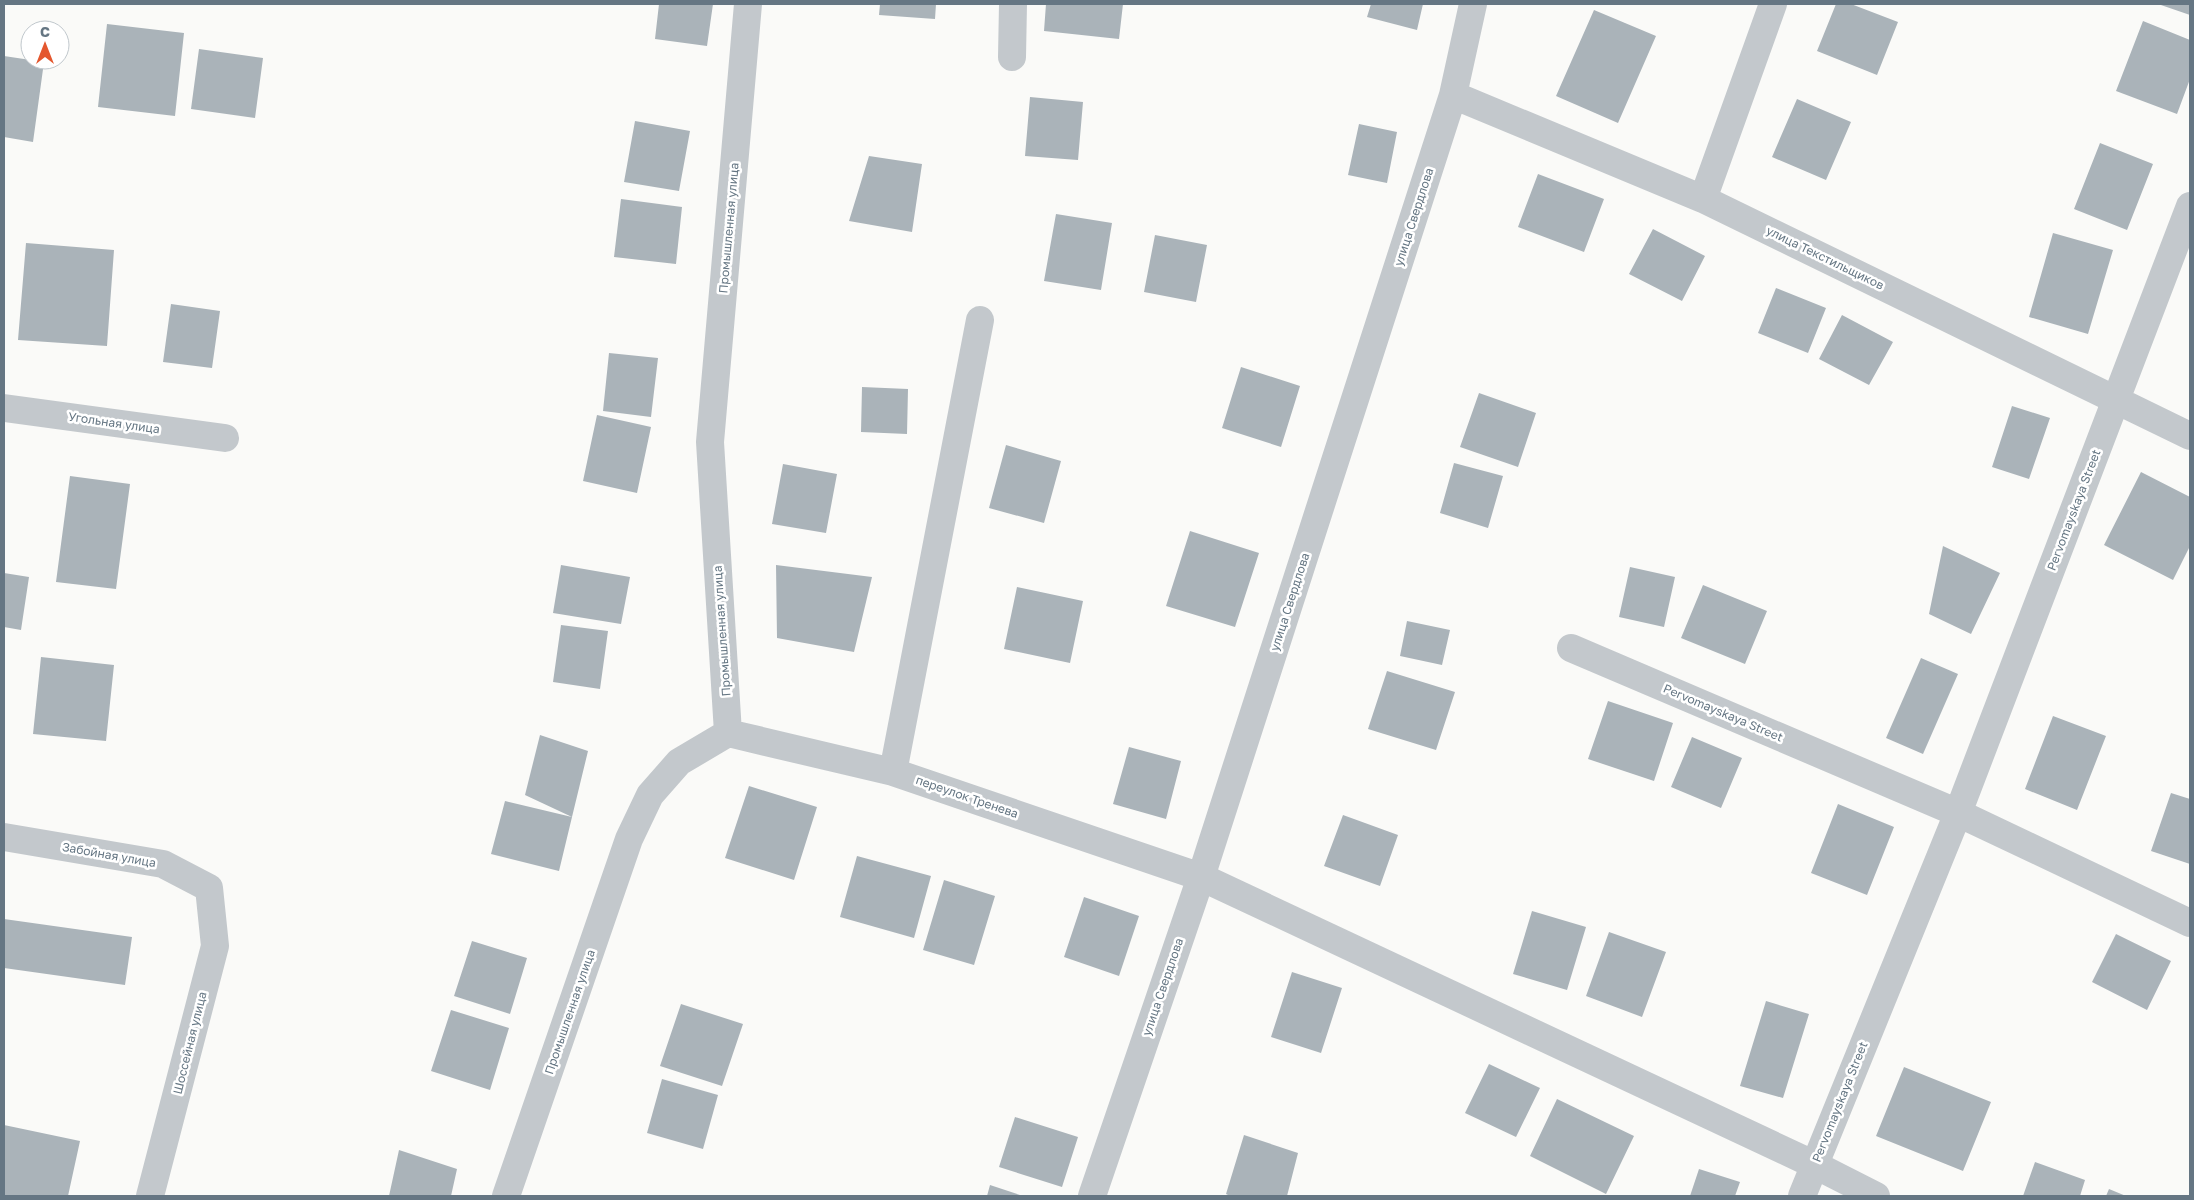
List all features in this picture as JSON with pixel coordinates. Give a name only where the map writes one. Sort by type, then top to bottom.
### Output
[{"type":"street","name":"Промышленная улица","points":[[506,1196],[629,839],[650,795],[679,762],[728,733],[710,442],[748,4]]},
{"type":"street","points":[[1012,56],[1013,4]]},
{"type":"street","name":"улица Свердлова","points":[[1092,1196],[1201,877],[1453,95],[1473,4]]},
{"type":"street","points":[[1704,199],[1774,4]]},
{"type":"street","name":"улица Текстильщиков","points":[[1453,95],[1704,199],[2190,436]]},
{"type":"street","name":"Pervomayskaya Street","points":[[1802,1196],[1958,813],[2190,206]]},
{"type":"street","points":[[893,772],[980,320]]},
{"type":"street","name":"Угольная улица","points":[[4,408],[225,438]]},
{"type":"street","name":"Pervomayskaya Street","points":[[1571,648],[1958,813],[2190,923]]},
{"type":"street","name":"переулок Тренева","points":[[728,733],[893,772],[1201,877],[1815,1165],[1876,1196]]},
{"type":"street","name":"Забойная улица","points":[[4,837],[163,864],[209,888]]},
{"type":"street","name":"Шоссейная улица","points":[[150,1196],[215,946],[209,888]]},
{"type":"building","points":[[659,4],[713,4],[707,46],[655,39]]},
{"type":"building","points":[[880,4],[936,4],[935,19],[879,15]]},
{"type":"building","points":[[1046,4],[1123,4],[1119,39],[1044,31]]},
{"type":"building","points":[[1371,4],[1423,4],[1417,30],[1367,17]]},
{"type":"building","points":[[1836,4],[1851,4],[1898,22],[1877,75],[1817,51]]},
{"type":"building","points":[[2158,4],[2190,4],[2190,15]]},
{"type":"building","points":[[1594,10],[1656,36],[1618,123],[1556,96]]},
{"type":"building","points":[[2143,21],[2190,40],[2190,79],[2177,114],[2116,91]]},
{"type":"building","points":[[107,24],[184,33],[175,116],[98,107]]},
{"type":"building","points":[[199,49],[263,58],[255,118],[191,109]]},
{"type":"building","points":[[4,56],[20,58],[20,70],[43,70],[33,142],[4,137]]},
{"type":"building","points":[[1030,97],[1083,102],[1078,160],[1025,156]]},
{"type":"building","points":[[1797,99],[1851,122],[1826,180],[1772,157]]},
{"type":"building","points":[[635,121],[690,131],[679,191],[624,182]]},
{"type":"building","points":[[1359,124],[1397,132],[1387,183],[1348,175]]},
{"type":"building","points":[[2100,143],[2153,164],[2127,230],[2074,209]]},
{"type":"building","points":[[869,156],[922,164],[912,232],[849,221]]},
{"type":"building","points":[[1538,174],[1604,199],[1584,252],[1518,227]]},
{"type":"building","points":[[621,199],[682,207],[676,264],[614,257]]},
{"type":"building","points":[[1056,214],[1112,223],[1101,290],[1044,281]]},
{"type":"building","points":[[1653,229],[1705,256],[1682,301],[1629,274]]},
{"type":"building","points":[[2053,233],[2113,250],[2088,334],[2029,317]]},
{"type":"building","points":[[1155,235],[1207,245],[1196,302],[1144,292]]},
{"type":"building","points":[[26,243],[114,250],[107,346],[18,340]]},
{"type":"building","points":[[1776,288],[1826,308],[1808,353],[1758,333]]},
{"type":"building","points":[[171,304],[220,311],[212,368],[163,362]]},
{"type":"building","points":[[1842,315],[1893,342],[1869,385],[1819,359]]},
{"type":"building","points":[[609,353],[658,358],[651,417],[603,411]]},
{"type":"building","points":[[1241,367],[1300,386],[1281,447],[1222,428]]},
{"type":"building","points":[[862,387],[908,389],[907,434],[861,432]]},
{"type":"building","points":[[1479,393],[1536,413],[1518,467],[1460,447]]},
{"type":"building","points":[[2012,406],[2050,418],[2029,479],[1992,467]]},
{"type":"building","points":[[597,415],[651,427],[637,493],[583,481]]},
{"type":"building","points":[[1006,445],[1061,461],[1044,523],[989,508]]},
{"type":"building","points":[[1454,463],[1503,476],[1488,528],[1440,513]]},
{"type":"building","points":[[783,464],[837,474],[826,533],[772,524]]},
{"type":"building","points":[[2141,472],[2190,497],[2190,546],[2173,580],[2104,545]]},
{"type":"building","points":[[70,476],[130,484],[116,589],[56,582]]},
{"type":"building","points":[[1190,531],[1259,553],[1235,627],[1166,606]]},
{"type":"building","points":[[1943,546],[2000,573],[1971,634],[1929,614]]},
{"type":"building","points":[[561,565],[630,577],[621,624],[553,613]]},
{"type":"building","points":[[776,565],[872,577],[854,652],[777,638]]},
{"type":"building","points":[[1630,567],[1675,577],[1664,627],[1619,617]]},
{"type":"building","points":[[4,573],[29,577],[21,630],[4,627]]},
{"type":"building","points":[[1703,585],[1767,611],[1745,664],[1681,638]]},
{"type":"building","points":[[1017,587],[1083,601],[1070,663],[1004,649]]},
{"type":"building","points":[[1407,621],[1450,630],[1442,665],[1400,656]]},
{"type":"building","points":[[561,625],[608,631],[600,689],[553,682]]},
{"type":"building","points":[[41,657],[114,665],[106,741],[33,734]]},
{"type":"building","points":[[1921,658],[1958,674],[1923,754],[1886,738]]},
{"type":"building","points":[[1387,671],[1455,692],[1436,750],[1368,729]]},
{"type":"building","points":[[1608,701],[1673,723],[1654,781],[1588,759]]},
{"type":"building","points":[[2053,716],[2106,736],[2077,810],[2025,789]]},
{"type":"building","points":[[540,735],[588,751],[572,817],[525,795]]},
{"type":"building","points":[[1692,737],[1742,758],[1721,808],[1671,787]]},
{"type":"building","points":[[1129,747],[1181,761],[1166,819],[1113,804]]},
{"type":"building","points":[[749,786],[817,807],[794,880],[725,858]]},
{"type":"building","points":[[2171,793],[2190,799],[2190,864],[2151,851]]},
{"type":"building","points":[[505,801],[572,817],[559,871],[491,854]]},
{"type":"building","points":[[1838,804],[1894,827],[1867,895],[1811,873]]},
{"type":"building","points":[[1343,815],[1398,835],[1380,886],[1324,866]]},
{"type":"building","points":[[857,856],[931,876],[914,938],[840,917]]},
{"type":"building","points":[[944,880],[995,896],[974,965],[923,950]]},
{"type":"building","points":[[1084,897],[1139,916],[1119,976],[1064,957]]},
{"type":"building","points":[[1532,911],[1586,927],[1567,990],[1513,974]]},
{"type":"building","points":[[4,919],[132,937],[125,985],[4,968]]},
{"type":"building","points":[[1609,932],[1666,952],[1642,1017],[1586,996]]},
{"type":"building","points":[[2116,934],[2171,961],[2147,1010],[2092,982]]},
{"type":"building","points":[[472,941],[527,958],[510,1014],[454,996]]},
{"type":"building","points":[[1292,972],[1342,988],[1321,1053],[1271,1037]]},
{"type":"building","points":[[1766,1001],[1809,1014],[1783,1098],[1740,1086]]},
{"type":"building","points":[[681,1004],[743,1024],[722,1086],[660,1066]]},
{"type":"building","points":[[451,1010],[509,1028],[490,1090],[431,1071]]},
{"type":"building","points":[[1489,1064],[1540,1088],[1516,1137],[1465,1113]]},
{"type":"building","points":[[1904,1067],[1991,1102],[1963,1171],[1876,1136]]},
{"type":"building","points":[[662,1079],[718,1095],[703,1149],[647,1133]]},
{"type":"building","points":[[1557,1099],[1634,1136],[1606,1194],[1530,1156]]},
{"type":"building","points":[[1015,1117],[1078,1137],[1062,1187],[999,1167]]},
{"type":"building","points":[[4,1125],[80,1141],[68,1196],[4,1196]]},
{"type":"building","points":[[1244,1135],[1298,1153],[1287,1196],[1230,1196],[1226,1194]]},
{"type":"building","points":[[399,1150],[457,1169],[451,1196],[389,1196]]},
{"type":"building","points":[[2035,1162],[2085,1180],[2080,1196],[2023,1196]]},
{"type":"building","points":[[1699,1169],[1740,1182],[1735,1196],[1690,1196]]},
{"type":"building","points":[[990,1185],[1023,1196],[987,1196]]},
{"type":"building","points":[[2109,1189],[2126,1196],[2106,1196]]}]
